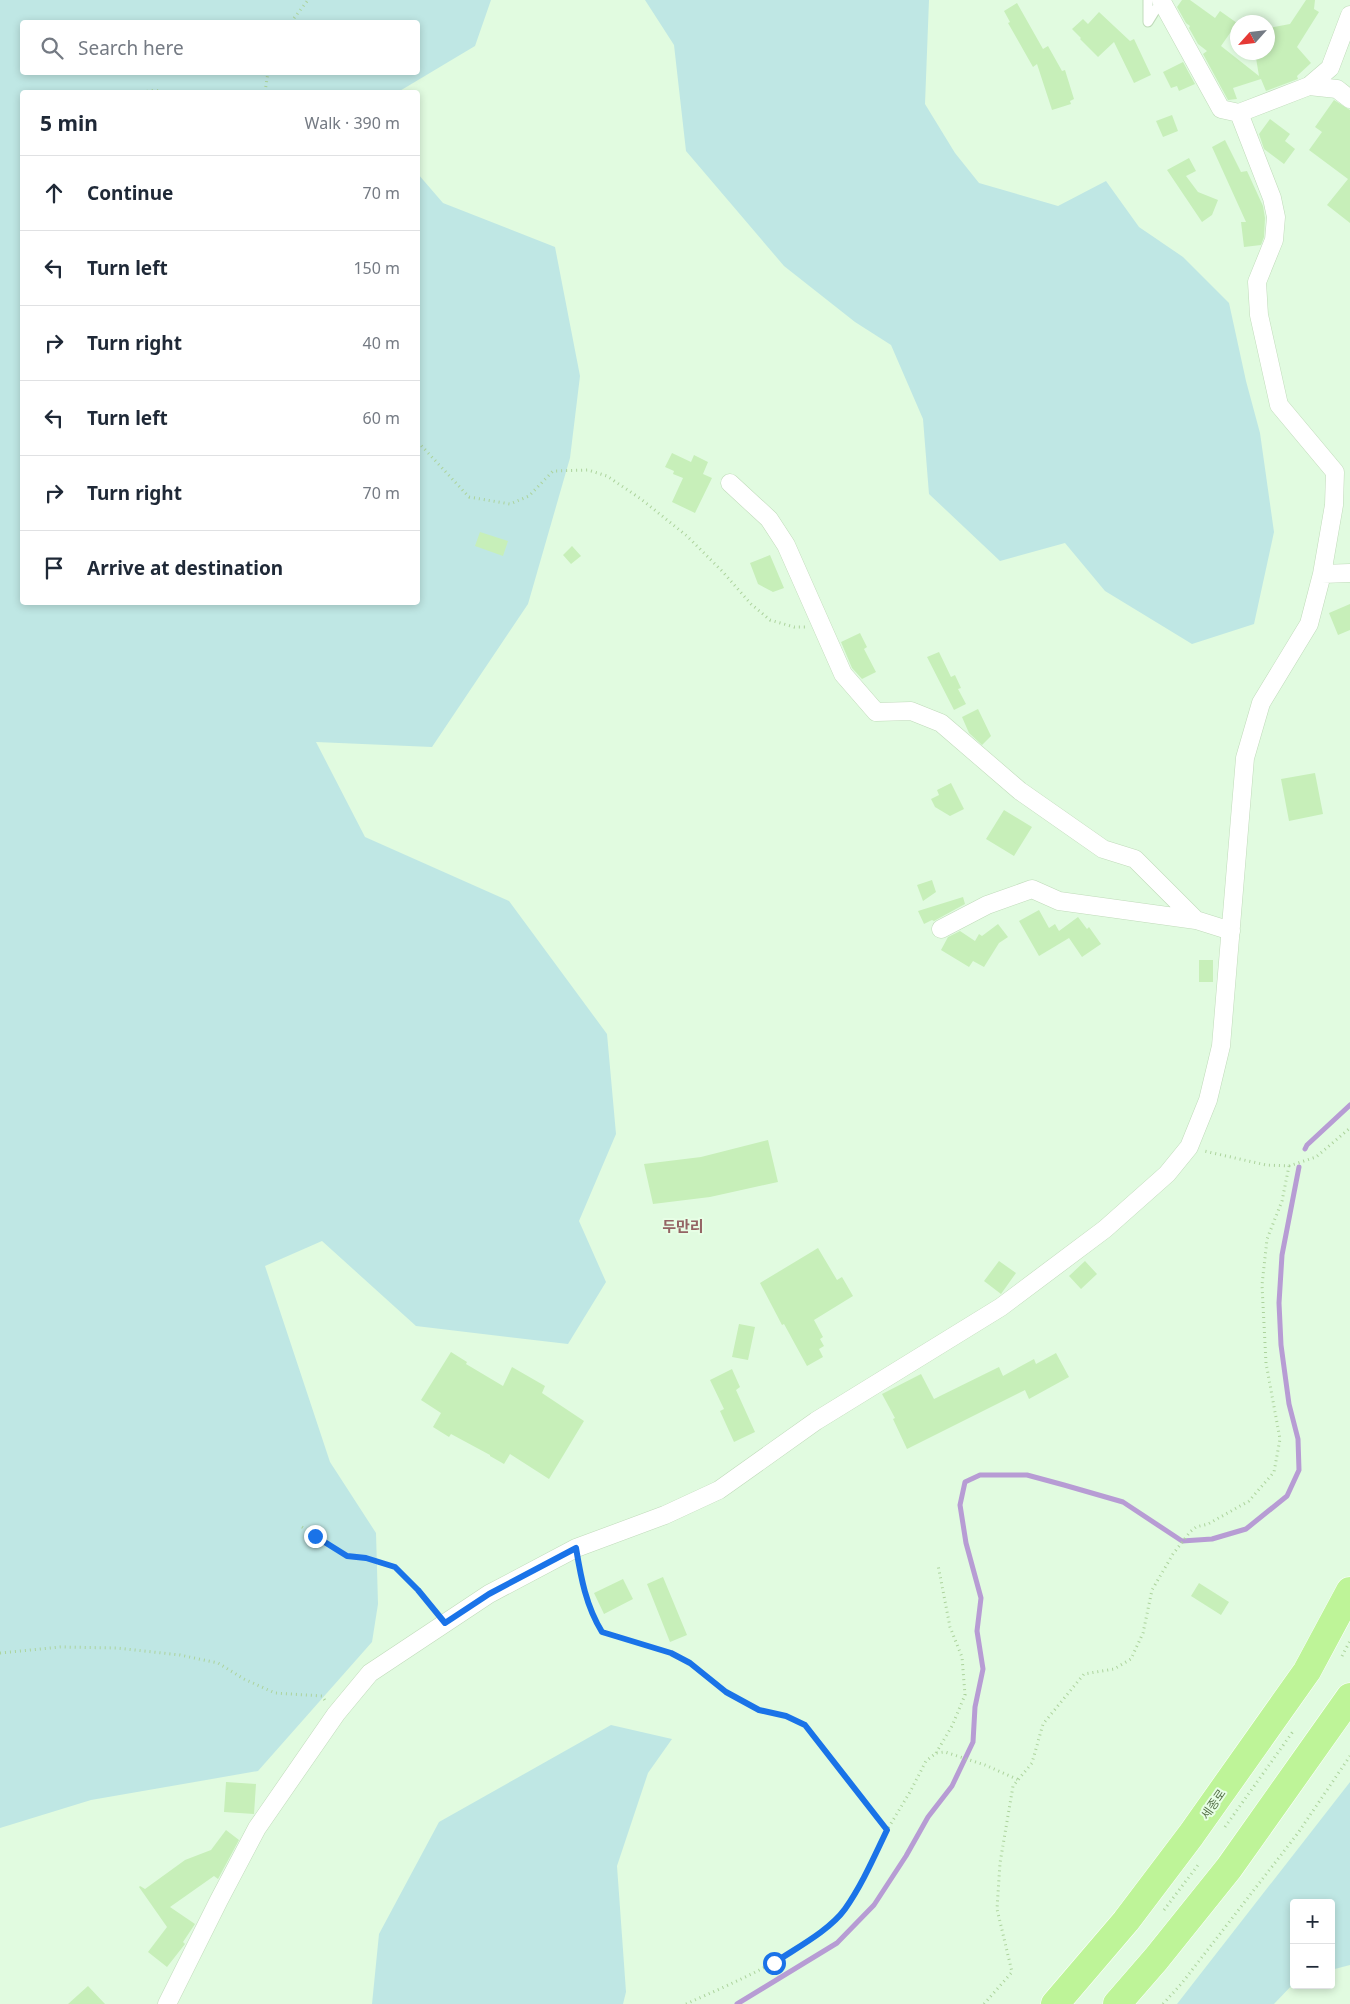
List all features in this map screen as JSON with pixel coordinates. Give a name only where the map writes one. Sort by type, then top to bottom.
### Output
[{"type":"highway","name":"세종로","points":[[1056,2004],[1126,1921],[1197,1827],[1307,1671],[1350,1591]]},
{"type":"highway","points":[[1117,2004],[1229,1868],[1350,1697]]},
{"type":"street","points":[[1161,0],[1221,109],[1239,113],[1310,86],[1330,68],[1350,15]]},
{"type":"street","points":[[1310,86],[1337,89],[1350,100]]},
{"type":"street","points":[[167,2004],[218,1900],[257,1828],[336,1714],[370,1672],[489,1594],[576,1548],[666,1515],[719,1490],[816,1421],[1001,1307],[1105,1229],[1167,1174],[1188,1147],[1208,1100],[1221,1046],[1244,761],[1261,703],[1309,624],[1322,574],[1334,505],[1335,472],[1279,404],[1259,315],[1258,282],[1274,240],[1276,217],[1272,198],[1239,113]]},
{"type":"street","points":[[730,483],[769,519],[786,545],[843,674],[876,712],[911,711],[940,723],[1020,792],[1103,849],[1135,859],[1196,920]]},
{"type":"street","points":[[1322,574],[1350,573]]},
{"type":"street","points":[[941,930],[987,905],[1032,889],[1059,901],[1196,920],[1231,931]]},
{"type":"lane","points":[[1148,0],[1148,22],[1161,0]]},
{"type":"path","points":[[293,20],[308,0]]},
{"type":"path","points":[[265,90],[268,75]]},
{"type":"path","points":[[420,444],[469,497],[510,504],[529,496],[553,471],[588,470],[607,476],[641,499],[687,536],[724,572],[751,604],[770,620],[794,627],[821,627]]},
{"type":"path","points":[[1188,1147],[1266,1165],[1289,1166],[1316,1158],[1350,1128]]},
{"type":"path","points":[[984,2004],[1012,1972],[997,1909],[1000,1862],[1013,1786],[1032,1763],[1043,1724],[1084,1674],[1114,1669],[1131,1659],[1143,1633],[1152,1590],[1173,1554],[1190,1532],[1249,1501],[1274,1472],[1280,1439],[1266,1363],[1262,1285],[1267,1239],[1282,1201],[1289,1166]]},
{"type":"path","points":[[302,1527],[347,1556],[366,1558],[395,1567],[418,1590],[445,1623]]},
{"type":"path","points":[[576,1548],[585,1596],[593,1618],[602,1632],[671,1653],[690,1663],[726,1692],[759,1710],[786,1716],[805,1725],[887,1830]]},
{"type":"path","points":[[686,2004],[774,1963],[820,1932],[844,1910],[863,1879],[887,1830],[926,1761],[936,1753],[952,1726],[965,1695],[962,1657],[950,1627],[938,1565]]},
{"type":"path","points":[[0,1653],[60,1647],[117,1648],[180,1655],[218,1663],[244,1679],[275,1693],[322,1696],[336,1714]]},
{"type":"path","points":[[936,1753],[945,1752],[985,1765],[1019,1780]]},
{"type":"path","points":[[1163,2004],[1182,1983],[1298,1833],[1350,1756]]},
{"type":"shaded area","points":[[0,0],[491,0],[475,46],[401,90],[20,90],[20,605],[420,605],[420,176],[443,203],[555,247],[580,376],[570,458],[528,604],[432,747],[316,742],[365,837],[509,901],[607,1034],[616,1134],[579,1221],[606,1282],[568,1344],[416,1326],[322,1241],[265,1266],[330,1462],[376,1533],[378,1604],[372,1642],[258,1771],[91,1800],[0,1828]]},
{"type":"shaded area","points":[[645,0],[929,0],[925,104],[955,153],[979,183],[1058,206],[1106,181],[1139,227],[1183,257],[1229,303],[1246,381],[1260,433],[1274,532],[1254,624],[1192,644],[1105,591],[1065,543],[1000,561],[929,494],[923,419],[891,345],[855,322],[784,266],[686,151],[674,45]]},
{"type":"shaded area","points":[[611,1725],[672,1739],[648,1773],[617,1866],[626,1992],[623,2004],[372,2004],[379,1934],[439,1822]]},
{"type":"shaded area","points":[[1350,1782],[1350,1965],[1335,1969],[1335,1899],[1290,1899],[1290,1987],[1274,2004],[1177,2004]]},
{"type":"building","points":[[1182,0],[1190,0],[1215,18],[1220,11],[1230,18],[1230,33],[1221,46],[1230,53],[1230,60],[1239,60],[1259,76],[1256,60],[1275,60],[1275,27],[1290,24],[1306,0],[1315,0],[1314,9],[1319,12],[1297,47],[1311,63],[1297,76],[1298,79],[1266,91],[1261,79],[1233,88],[1237,99],[1228,100],[1203,54],[1207,51],[1198,44],[1189,28],[1190,26],[1186,23],[1177,7]]},
{"type":"building","points":[[1017,3],[1043,49],[1048,46],[1062,71],[1065,70],[1074,99],[1070,101],[1071,104],[1052,110],[1037,64],[1033,67],[1008,23],[1010,22],[1004,11]]},
{"type":"building","points":[[1099,12],[1130,41],[1134,39],[1151,75],[1134,83],[1114,42],[1098,57],[1072,29],[1083,19],[1088,24]]},
{"type":"building","points":[[1183,62],[1195,84],[1179,91],[1177,86],[1171,88],[1163,72]]},
{"type":"building","points":[[1334,100],[1350,110],[1350,223],[1327,205],[1348,179],[1309,150],[1322,132],[1315,127]]},
{"type":"building","points":[[1172,115],[1178,131],[1163,137],[1156,121]]},
{"type":"building","points":[[1270,119],[1290,134],[1285,141],[1295,149],[1284,164],[1264,149],[1259,134]]},
{"type":"building","points":[[1225,140],[1241,172],[1247,171],[1263,206],[1265,218],[1264,237],[1261,245],[1244,247],[1241,222],[1246,222],[1212,147]]},
{"type":"building","points":[[1189,158],[1196,171],[1186,176],[1198,192],[1218,200],[1212,215],[1202,222],[1167,170]]},
{"type":"building","points":[[672,453],[691,462],[694,455],[708,462],[703,474],[712,478],[695,513],[672,502],[683,478],[673,474],[674,471],[665,467]]},
{"type":"building","points":[[480,532],[508,541],[503,556],[475,546]]},
{"type":"building","points":[[572,546],[581,556],[571,564],[563,555]]},
{"type":"building","points":[[770,555],[784,588],[773,592],[758,584],[750,563]]},
{"type":"building","points":[[1350,604],[1350,630],[1338,635],[1329,613]]},
{"type":"building","points":[[860,633],[867,647],[864,649],[876,672],[862,679],[852,668],[841,642]]},
{"type":"building","points":[[939,652],[951,677],[955,675],[961,688],[958,689],[966,704],[954,710],[927,657]]},
{"type":"building","points":[[978,709],[991,736],[982,745],[969,733],[962,717]]},
{"type":"building","points":[[1315,773],[1323,814],[1289,821],[1281,779]]},
{"type":"building","points":[[951,783],[964,809],[950,816],[935,807],[931,799],[939,795],[937,790]]},
{"type":"building","points":[[1004,810],[1032,827],[1014,856],[986,839]]},
{"type":"building","points":[[932,880],[936,892],[923,901],[917,885]]},
{"type":"building","points":[[963,897],[965,904],[934,921],[932,920],[924,924],[918,911]]},
{"type":"building","points":[[1039,910],[1049,928],[1055,924],[1059,931],[1078,917],[1087,929],[1089,927],[1101,944],[1082,957],[1069,938],[1039,956],[1019,921]]},
{"type":"building","points":[[998,924],[1008,937],[999,943],[984,967],[973,961],[969,967],[941,950],[948,937],[960,931],[975,941],[979,934],[982,936]]},
{"type":"building","points":[[1199,960],[1213,960],[1213,982],[1199,982]]},
{"type":"building","points":[[768,1140],[778,1182],[710,1197],[653,1204],[644,1164],[701,1157]]},
{"type":"building","points":[[818,1248],[837,1280],[842,1277],[853,1296],[814,1320],[823,1337],[820,1339],[824,1346],[819,1349],[823,1357],[807,1366],[784,1324],[782,1325],[760,1283]]},
{"type":"building","points":[[999,1261],[1016,1273],[1001,1294],[984,1281]]},
{"type":"building","points":[[1085,1261],[1097,1274],[1081,1289],[1069,1276]]},
{"type":"building","points":[[739,1324],[755,1327],[748,1360],[732,1357]]},
{"type":"building","points":[[451,1352],[467,1362],[466,1364],[503,1386],[512,1367],[545,1386],[542,1393],[584,1421],[549,1479],[510,1454],[504,1464],[451,1434],[449,1437],[433,1427],[441,1413],[421,1400]]},
{"type":"building","points":[[1056,1353],[1069,1377],[1029,1399],[1025,1390],[907,1449],[893,1419],[895,1418],[882,1394],[921,1374],[934,1399],[999,1367],[1003,1376],[1034,1359],[1036,1364]]},
{"type":"building","points":[[732,1369],[740,1387],[736,1390],[755,1432],[734,1442],[720,1411],[724,1409],[710,1380]]},
{"type":"building","points":[[663,1577],[687,1635],[670,1642],[647,1584]]},
{"type":"building","points":[[623,1579],[633,1599],[604,1614],[594,1593]]},
{"type":"building","points":[[1199,1583],[1229,1602],[1221,1615],[1191,1596]]},
{"type":"building","points":[[226,1782],[256,1784],[254,1814],[224,1812]]},
{"type":"building","points":[[226,1830],[239,1840],[218,1879],[214,1876],[170,1907],[195,1924],[183,1942],[185,1944],[167,1967],[148,1952],[167,1927],[139,1887],[145,1889],[185,1860],[211,1850]]},
{"type":"building","points":[[88,1986],[105,2004],[68,2004]]},
{"type":"waterway","points":[[1305,1149],[1350,1105]]},
{"type":"waterway","points":[[737,2004],[837,1943],[874,1905],[906,1856],[928,1817],[952,1786],[973,1742],[975,1707],[983,1669],[977,1631],[981,1598],[966,1543],[960,1505],[965,1482],[980,1475],[1027,1475],[1064,1485],[1123,1502],[1182,1541],[1212,1539],[1246,1529],[1287,1496],[1299,1470],[1298,1439],[1289,1404],[1281,1345],[1279,1303],[1282,1255],[1299,1167]]},
{"type":"district","name":"두만리","points":[[683,1226]]},
{"type":"route","points":[[315,1536],[347,1556],[366,1558],[395,1567],[418,1590],[445,1623],[489,1594],[576,1548],[585,1596],[593,1618],[602,1632],[671,1653],[690,1663],[726,1692],[759,1710],[786,1716],[805,1725],[887,1830],[863,1879],[844,1910],[820,1932],[774,1963]]}]
